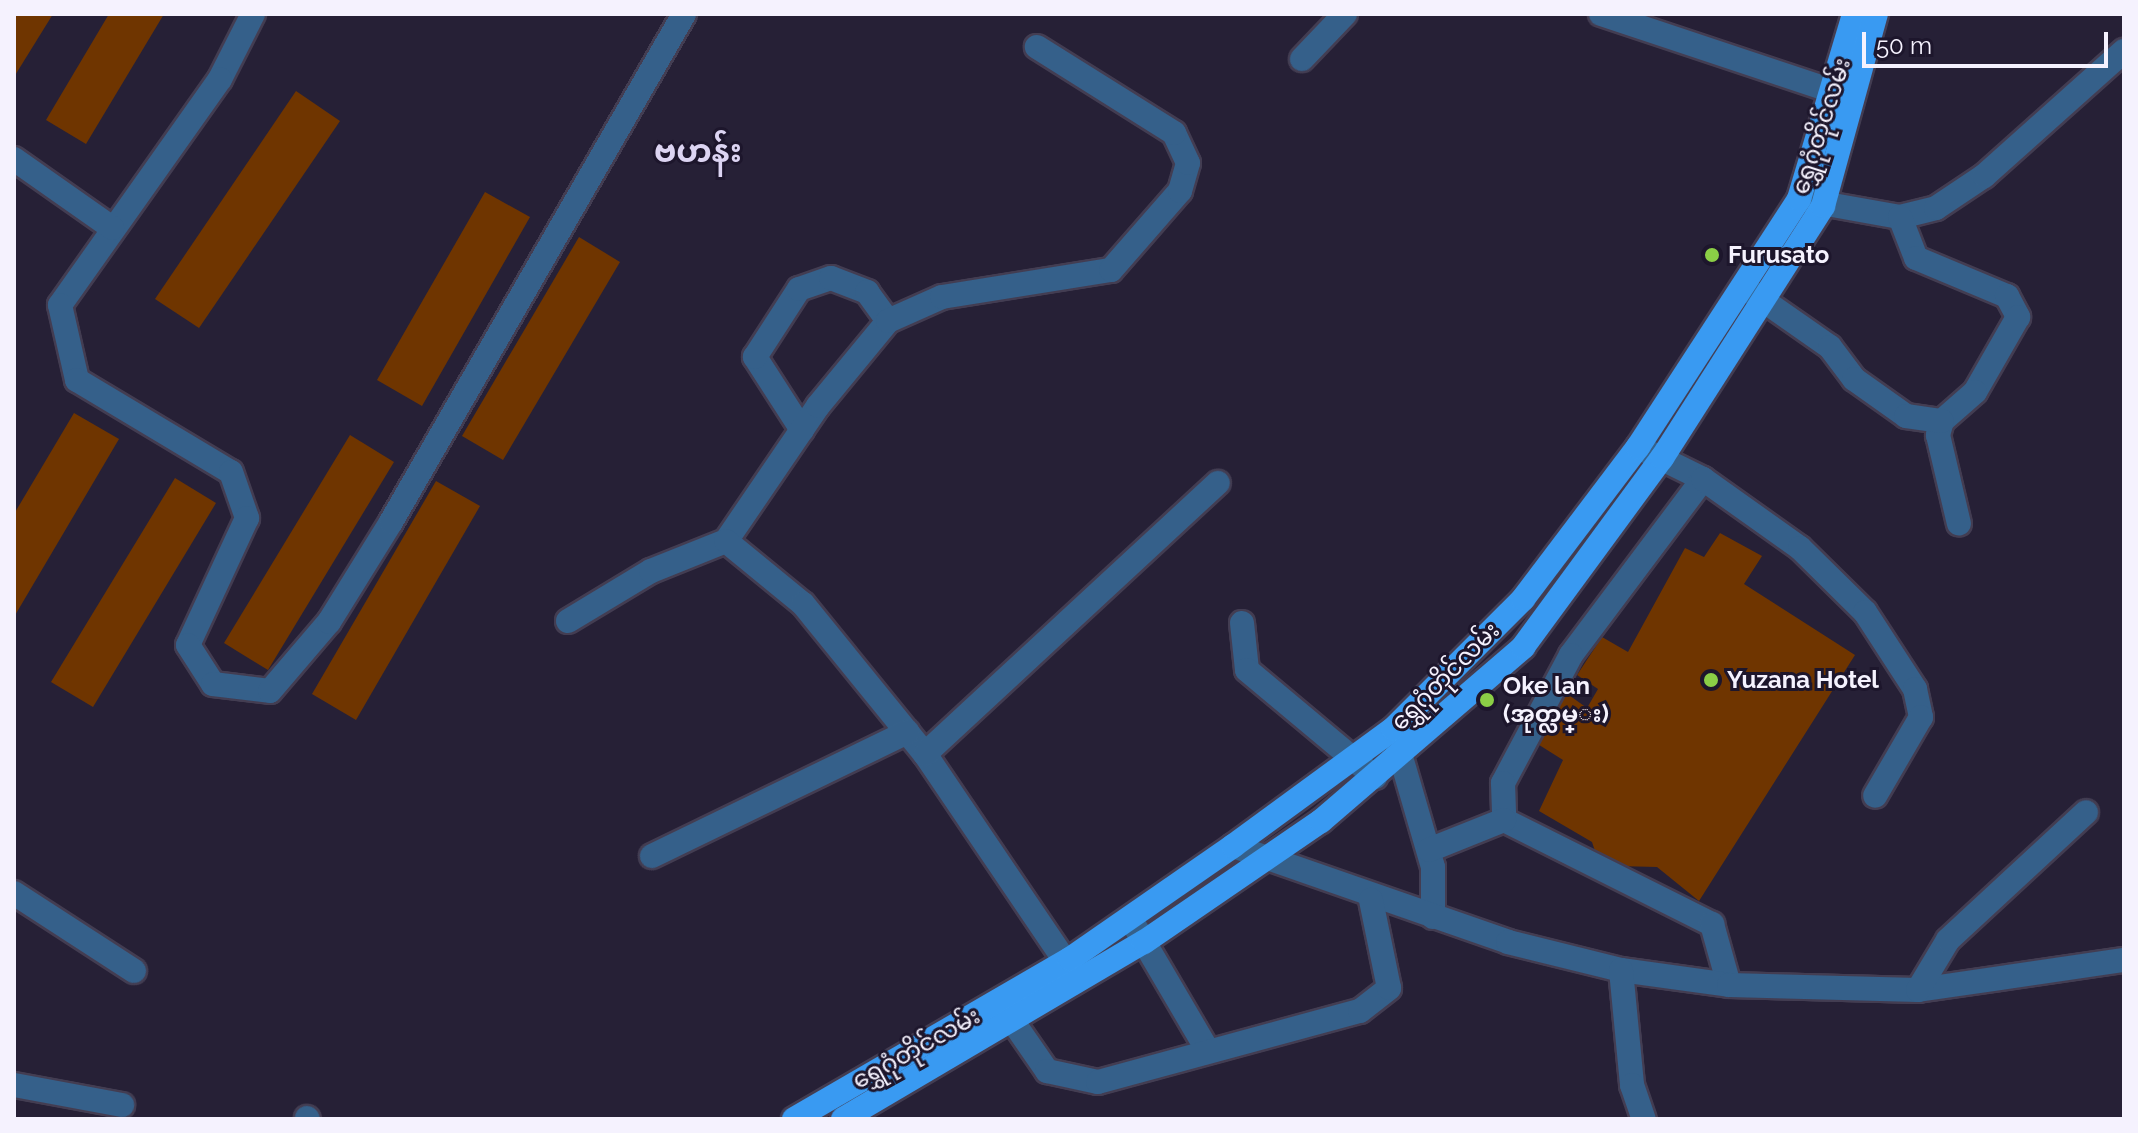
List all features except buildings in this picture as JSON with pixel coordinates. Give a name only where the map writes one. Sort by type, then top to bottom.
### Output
[{"type":"main road","name":"ရွှေဂုံတိုင်လမ်း","points":[[1811,203],[1854,14]]},
{"type":"main road","name":"ရွှေဂုံတိုင်လမ်း","points":[[843,1119],[1005,1011],[1074,970],[1144,942],[1267,858],[1402,755],[1523,647],[1662,458],[1755,293],[1811,203],[1876,14]]},
{"type":"main road","name":"ရွှေဂုံတိုင်လမ်း","points":[[1074,970],[1130,918],[1393,729],[1523,599],[1755,293]]},
{"type":"main road","name":"ရွှေဂုံတိုင်လမ်း","points":[[794,1119],[1005,1011]]},
{"type":"street","points":[[253,14],[220,79],[60,305],[77,380],[231,472],[247,518],[188,645],[213,684],[270,691],[329,622],[391,522],[666,53],[671,19]]},
{"type":"street","points":[[1302,59],[1345,14]]},
{"type":"street","points":[[1601,14],[1836,92]]},
{"type":"street","points":[[568,621],[651,571],[726,541],[802,430],[888,321],[942,297],[1111,270],[1180,191],[1188,163],[1174,133],[1037,47]]},
{"type":"street","points":[[1811,203],[1900,217],[1936,208],[1984,176],[2124,51]]},
{"type":"street","points":[[14,159],[112,228]]},
{"type":"street","points":[[1900,217],[1916,258],[2007,296],[2018,317],[1975,392],[1942,421],[1938,435],[1959,524]]},
{"type":"street","points":[[802,430],[755,357],[799,289],[831,278],[867,292],[888,321]]},
{"type":"street","points":[[1755,293],[1906,416],[1942,421]]},
{"type":"street","points":[[1638,447],[1703,479],[1800,548],[1854,601],[1915,689],[1921,717],[1875,796]]},
{"type":"street","points":[[1504,820],[1503,783],[1571,655],[1703,479]]},
{"type":"street","points":[[925,754],[1218,483]]},
{"type":"street","points":[[726,541],[803,604],[925,754],[1074,970]]},
{"type":"street","points":[[1242,623],[1247,670],[1375,777]]},
{"type":"street","points":[[1393,729],[1429,850],[1433,917]]},
{"type":"street","points":[[652,856],[907,732]]},
{"type":"street","points":[[1918,990],[1948,940],[2086,812]]},
{"type":"street","points":[[1429,850],[1504,820],[1712,924],[1729,985]]},
{"type":"street","points":[[1233,846],[1371,900],[1621,970],[1729,985],[1918,990],[2124,960]]},
{"type":"street","points":[[14,893],[134,971]]},
{"type":"street","points":[[1005,1011],[1047,1071],[1098,1082],[1360,1011],[1389,988],[1371,900]]},
{"type":"street","points":[[1130,918],[1208,1051]]},
{"type":"street","points":[[1621,970],[1632,1085],[1644,1119]]},
{"type":"street","points":[[14,1085],[122,1105]]},
{"type":"place","name":"Furusato","points":[[1712,255]]},
{"type":"place","name":"Yuzana Hotel","points":[[1711,680]]},
{"type":"place","name":"Oke lan (အုတ္လမ္း)","points":[[1487,700]]},
{"type":"district","name":"ဗဟန်း","points":[[698,151]]}]
